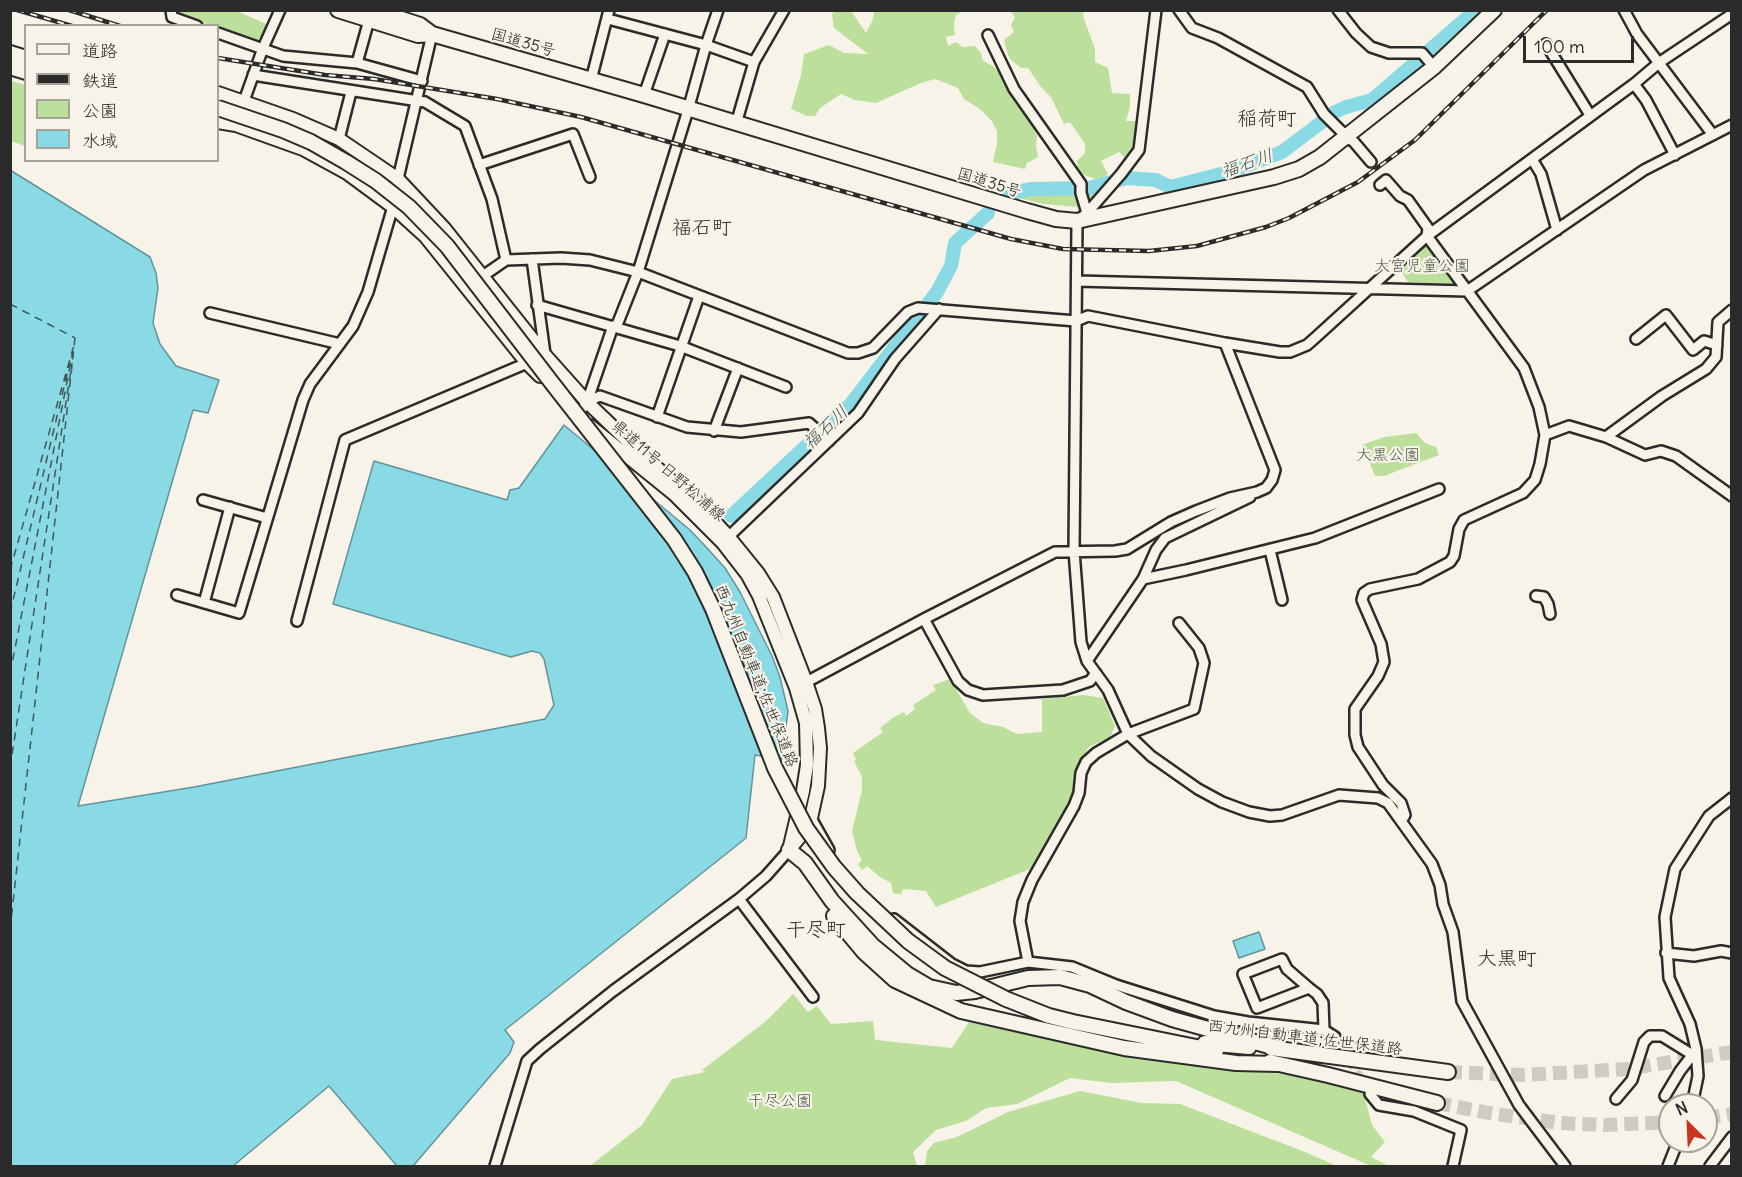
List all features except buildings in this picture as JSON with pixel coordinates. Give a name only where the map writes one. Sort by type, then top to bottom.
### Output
[{"type":"highway","name":"国道35号","points":[[338,10],[420,25],[432,34],[1056,219],[1082,217],[1299,170],[1320,157],[1428,60],[1489,12]]},
{"type":"highway","name":"西九州自動車道;佐世保道路","points":[[219,108],[283,130],[311,142],[346,162],[376,181],[409,207],[453,253],[660,520],[690,564],[725,637],[775,768],[806,828],[857,894],[927,955],[966,980],[1006,999],[1072,1022],[1328,1075],[1437,1103]]},
{"type":"highway","points":[[789,850],[805,863],[832,901],[873,945],[907,974],[929,987],[956,993],[975,991],[1028,978],[1060,976],[1090,985],[1126,1002],[1173,1019],[1280,1049]]},
{"type":"highway","points":[[789,850],[798,870],[864,952],[896,980],[961,1011],[1124,1048],[1236,1063],[1277,1064]]},
{"type":"highway","name":"西九州自動車道;佐世保道路","points":[[1158,1039],[1280,1049],[1448,1072]]},
{"type":"main road","name":"県道11号 日野松浦線","points":[[219,93],[293,119],[339,139],[398,179],[444,228],[545,355],[587,402],[703,509],[726,539],[759,596],[801,685],[815,709],[820,748],[818,786],[811,818],[804,832],[789,850]]},
{"type":"main road","name":"県道11号 日野松浦線","points":[[219,122],[236,124],[303,150],[346,173],[393,207],[425,236],[527,363],[578,415],[726,539]]},
{"type":"main road","name":"県道11号 日野松浦線","points":[[789,850],[807,765],[806,723],[801,685]]},
{"type":"street","points":[[171,10],[172,17],[191,24]]},
{"type":"street","points":[[244,101],[263,48],[280,10]]},
{"type":"street","points":[[578,415],[587,402],[613,326],[616,325],[638,272],[688,110],[705,45],[718,10]]},
{"type":"street","points":[[736,124],[754,62],[784,10]]},
{"type":"street","points":[[1082,217],[1121,174],[1139,150],[1156,10]]},
{"type":"street","points":[[1179,10],[1192,28],[1218,38],[1307,87],[1324,114],[1354,142],[1371,162]]},
{"type":"street","points":[[1338,10],[1356,33],[1371,46],[1389,53],[1428,60]]},
{"type":"street","points":[[1624,10],[1637,34],[1713,135]]},
{"type":"street","points":[[469,288],[506,260],[561,258],[590,260],[638,272],[848,353],[873,348],[908,312],[918,308],[1076,321],[1088,316],[1280,352],[1299,349],[1315,338],[1427,236],[1634,84],[1660,62],[1731,14]]},
{"type":"street","points":[[357,63],[371,15]]},
{"type":"street","points":[[591,80],[609,15],[754,62]]},
{"type":"street","points":[[219,33],[283,56],[357,63],[422,81]]},
{"type":"street","points":[[177,595],[239,613],[303,400],[310,384],[353,326],[368,292],[393,207],[432,34]]},
{"type":"street","points":[[644,95],[665,34]]},
{"type":"street","points":[[988,35],[1014,89],[1081,188],[1082,217],[1076,321],[1074,551],[1081,642],[1087,661],[1108,690],[1128,734],[1151,756],[1198,789],[1222,802],[1249,812],[1270,816],[1282,815],[1339,795],[1378,798],[1388,803],[1432,864],[1440,885],[1443,904],[1454,932],[1462,1001],[1519,1105],[1565,1167]]},
{"type":"street","points":[[1546,45],[1590,115]]},
{"type":"street","points":[[253,75],[425,102],[465,126],[492,199],[506,260]]},
{"type":"street","points":[[1634,84],[1646,100],[1675,155]]},
{"type":"street","points":[[339,139],[351,92]]},
{"type":"street","points":[[1077,281],[1467,291],[1644,170],[1731,125]]},
{"type":"street","points":[[479,165],[573,134],[590,177]]},
{"type":"street","points":[[1532,159],[1541,174],[1557,230]]},
{"type":"street","points":[[1380,185],[1386,180],[1400,196],[1408,200],[1428,228],[1427,236],[1524,368],[1539,407],[1545,435],[1535,480],[1523,493],[1464,520],[1459,529],[1454,556],[1450,561],[1418,579],[1370,589],[1364,594],[1362,600],[1381,644],[1384,662],[1378,676],[1354,708],[1355,735],[1358,747],[1369,765],[1383,785],[1401,803],[1405,815],[1402,820]]},
{"type":"street","points":[[532,259],[545,355]]},
{"type":"street","points":[[657,417],[699,296]]},
{"type":"street","points":[[537,305],[680,346],[786,387]]},
{"type":"street","points":[[726,539],[827,439],[858,413],[895,359],[939,309]]},
{"type":"street","points":[[1605,436],[1662,396],[1706,369],[1716,357],[1718,322],[1731,310]]},
{"type":"street","points":[[210,313],[340,344]]},
{"type":"street","points":[[1636,339],[1666,315],[1693,350],[1704,341],[1717,345]]},
{"type":"street","points":[[1087,661],[1143,579],[1156,550],[1165,538],[1231,507],[1266,488],[1272,480],[1275,470],[1225,343]]},
{"type":"street","points":[[297,621],[345,440],[527,363]]},
{"type":"street","points":[[714,431],[738,368]]},
{"type":"street","points":[[587,402],[600,396],[687,427],[714,431],[741,432],[809,423],[827,439]]},
{"type":"street","points":[[1545,435],[1569,426],[1605,436],[1644,455],[1660,451],[1676,456],[1731,496]]},
{"type":"street","points":[[1143,579],[1315,538],[1439,489]]},
{"type":"street","points":[[801,685],[1055,552],[1114,552],[1127,549],[1171,522],[1196,511],[1230,498],[1257,492]]},
{"type":"street","points":[[203,500],[267,518]]},
{"type":"street","points":[[204,603],[230,507]]},
{"type":"street","points":[[1270,550],[1282,600]]},
{"type":"street","points":[[1536,596],[1544,597],[1550,614]]},
{"type":"street","points":[[924,619],[958,681],[968,690],[983,695],[1063,690],[1090,681],[1096,672]]},
{"type":"street","points":[[1028,962],[1020,921],[1023,902],[1032,880],[1074,806],[1079,793],[1081,773],[1086,762],[1096,753],[1128,734],[1194,709],[1204,663],[1199,648],[1179,623]]},
{"type":"street","points":[[1694,1093],[1698,1076],[1696,1057],[1690,1024],[1669,978],[1665,917],[1675,869],[1709,816],[1730,802]]},
{"type":"street","points":[[811,818],[836,860],[860,886],[898,923],[952,964],[966,971],[980,972],[1028,962],[1072,967],[1116,985],[1214,1016],[1324,1030],[1335,1037]]},
{"type":"street","points":[[495,1167],[527,1061],[613,992],[739,899],[766,876],[789,850]]},
{"type":"street","points":[[739,899],[813,997]]},
{"type":"street","points":[[1666,953],[1694,956],[1721,951],[1731,953]]},
{"type":"street","points":[[1309,988],[1257,1008],[1243,974],[1282,959],[1287,969],[1309,988],[1323,1003],[1324,1030]]},
{"type":"street","points":[[1616,1099],[1632,1080],[1644,1042],[1650,1036],[1662,1036],[1696,1057]]},
{"type":"street","points":[[1667,1093],[1690,1058],[1696,1057]]},
{"type":"street","points":[[1370,1094],[1379,1105],[1414,1111],[1461,1130],[1453,1167]]},
{"type":"street","points":[[1710,1167],[1731,1137]]},
{"type":"green space","points":[[176,10],[237,11],[266,24],[257,42],[219,28],[219,24],[206,24],[176,13]]},
{"type":"green space","points":[[834,11],[851,11],[866,33],[874,11],[963,11],[956,15],[955,35],[946,37],[948,46],[956,42],[963,47],[975,46],[981,53],[983,61],[993,66],[1001,75],[1015,103],[1033,126],[1037,136],[1038,157],[1027,163],[1025,169],[993,162],[997,131],[992,121],[980,109],[964,99],[958,88],[935,79],[876,103],[855,100],[841,94],[820,108],[815,116],[807,116],[791,109],[801,75],[804,54],[829,45],[844,53],[868,54],[834,28],[832,15]]},
{"type":"green space","points":[[1011,11],[1084,11],[1083,16],[1095,49],[1095,62],[1108,68],[1112,93],[1130,94],[1130,107],[1126,121],[1138,121],[1136,148],[1125,158],[1119,152],[1101,161],[1108,174],[1100,181],[1079,173],[1077,161],[1085,153],[1085,144],[1070,122],[1064,124],[1051,97],[1028,68],[1021,68],[1010,59],[1004,40],[1014,32],[1011,25],[1015,18]]},
{"type":"green space","points":[[11,81],[24,85],[24,146],[11,141]]},
{"type":"green space","points":[[1099,190],[1088,203],[1079,207],[1043,204],[1011,196],[1013,192]]},
{"type":"green space","name":"大宮児童公園","points":[[1425,240],[1454,284],[1408,282],[1397,266]]},
{"type":"green space","name":"大黒公園","points":[[1416,433],[1425,443],[1436,447],[1439,455],[1384,476],[1375,476],[1362,445],[1384,437]]},
{"type":"green space","points":[[950,679],[970,713],[983,723],[1003,727],[1017,734],[1042,732],[1042,699],[1083,695],[1103,698],[1115,726],[1110,737],[1089,747],[1080,761],[1070,807],[1035,867],[936,907],[926,891],[903,889],[901,894],[893,893],[891,883],[867,866],[862,870],[858,864],[862,860],[852,831],[862,790],[862,777],[854,761],[856,760],[853,753],[883,732],[880,728],[894,717],[904,712],[906,716],[915,709],[913,705],[936,690],[933,685]]},
{"type":"green space","name":"干尽公園","points":[[793,994],[808,1012],[817,1006],[831,1024],[873,1021],[875,1040],[952,1048],[969,1022],[1121,1055],[1306,1077],[1363,1091],[1372,1125],[1385,1142],[1371,1157],[1389,1166],[1371,1166],[1176,1081],[1112,1083],[1070,1078],[1017,1104],[986,1108],[966,1121],[936,1130],[913,1152],[917,1166],[590,1166],[642,1125],[672,1079],[705,1072],[702,1070],[765,1022]]},
{"type":"green space","points":[[1080,1091],[1142,1103],[1180,1104],[1337,1166],[925,1166],[927,1151],[934,1143],[957,1137],[1008,1112]]},
{"type":"water","points":[[10,170],[150,257],[156,273],[158,288],[153,323],[160,344],[176,366],[219,380],[208,413],[193,410],[78,806],[194,787],[545,719],[554,705],[544,659],[540,653],[532,651],[511,657],[333,604],[374,461],[507,500],[510,490],[519,488],[564,425],[690,530],[707,548],[725,568],[740,592],[772,656],[780,677],[788,711],[782,759],[755,755],[746,838],[505,1030],[514,1042],[510,1053],[413,1166],[397,1166],[329,1086],[233,1166],[11,1166]]},
{"type":"water","points":[[1259,932],[1265,949],[1239,958],[1233,941]]},
{"type":"waterway","name":"福石川","points":[[1010,193],[1032,189],[1089,188],[1127,178],[1156,180],[1170,187],[1233,171],[1282,152],[1335,112],[1372,100],[1476,10]]},
{"type":"waterway","name":"福石川","points":[[731,516],[850,405],[937,292],[951,266],[955,243],[988,213]]},
{"type":"ferry route","points":[[10,304],[75,338]]},
{"type":"ferry route","points":[[10,930],[75,338]]},
{"type":"ferry route","points":[[10,570],[74,345]]},
{"type":"ferry route","points":[[10,674],[73,351]]},
{"type":"ferry route","points":[[10,613],[70,362]]},
{"type":"ferry route","points":[[10,768],[72,363]]},
{"type":"tunnel","points":[[1335,1037],[1365,1086]]},
{"type":"tunnel","points":[[1448,1072],[1524,1075],[1627,1069],[1732,1052]]},
{"type":"tunnel","points":[[1437,1103],[1560,1123],[1605,1125],[1658,1123]]},
{"type":"tunnel","points":[[1718,1116],[1732,1114]]},
{"type":"railway","points":[[17,10],[65,24]]},
{"type":"railway","points":[[69,10],[114,24]]},
{"type":"railway","points":[[219,58],[325,75],[374,79],[497,99],[581,117],[1011,239],[1063,249],[1149,251],[1197,246],[1266,227],[1289,218],[1358,182],[1415,140],[1547,10]]},
{"type":"district","name":"稲荷町","points":[[1267,119]]},
{"type":"district","name":"福石町","points":[[702,228]]},
{"type":"district","name":"干尽町","points":[[816,930]]},
{"type":"district","name":"大黒町","points":[[1507,959]]}]
